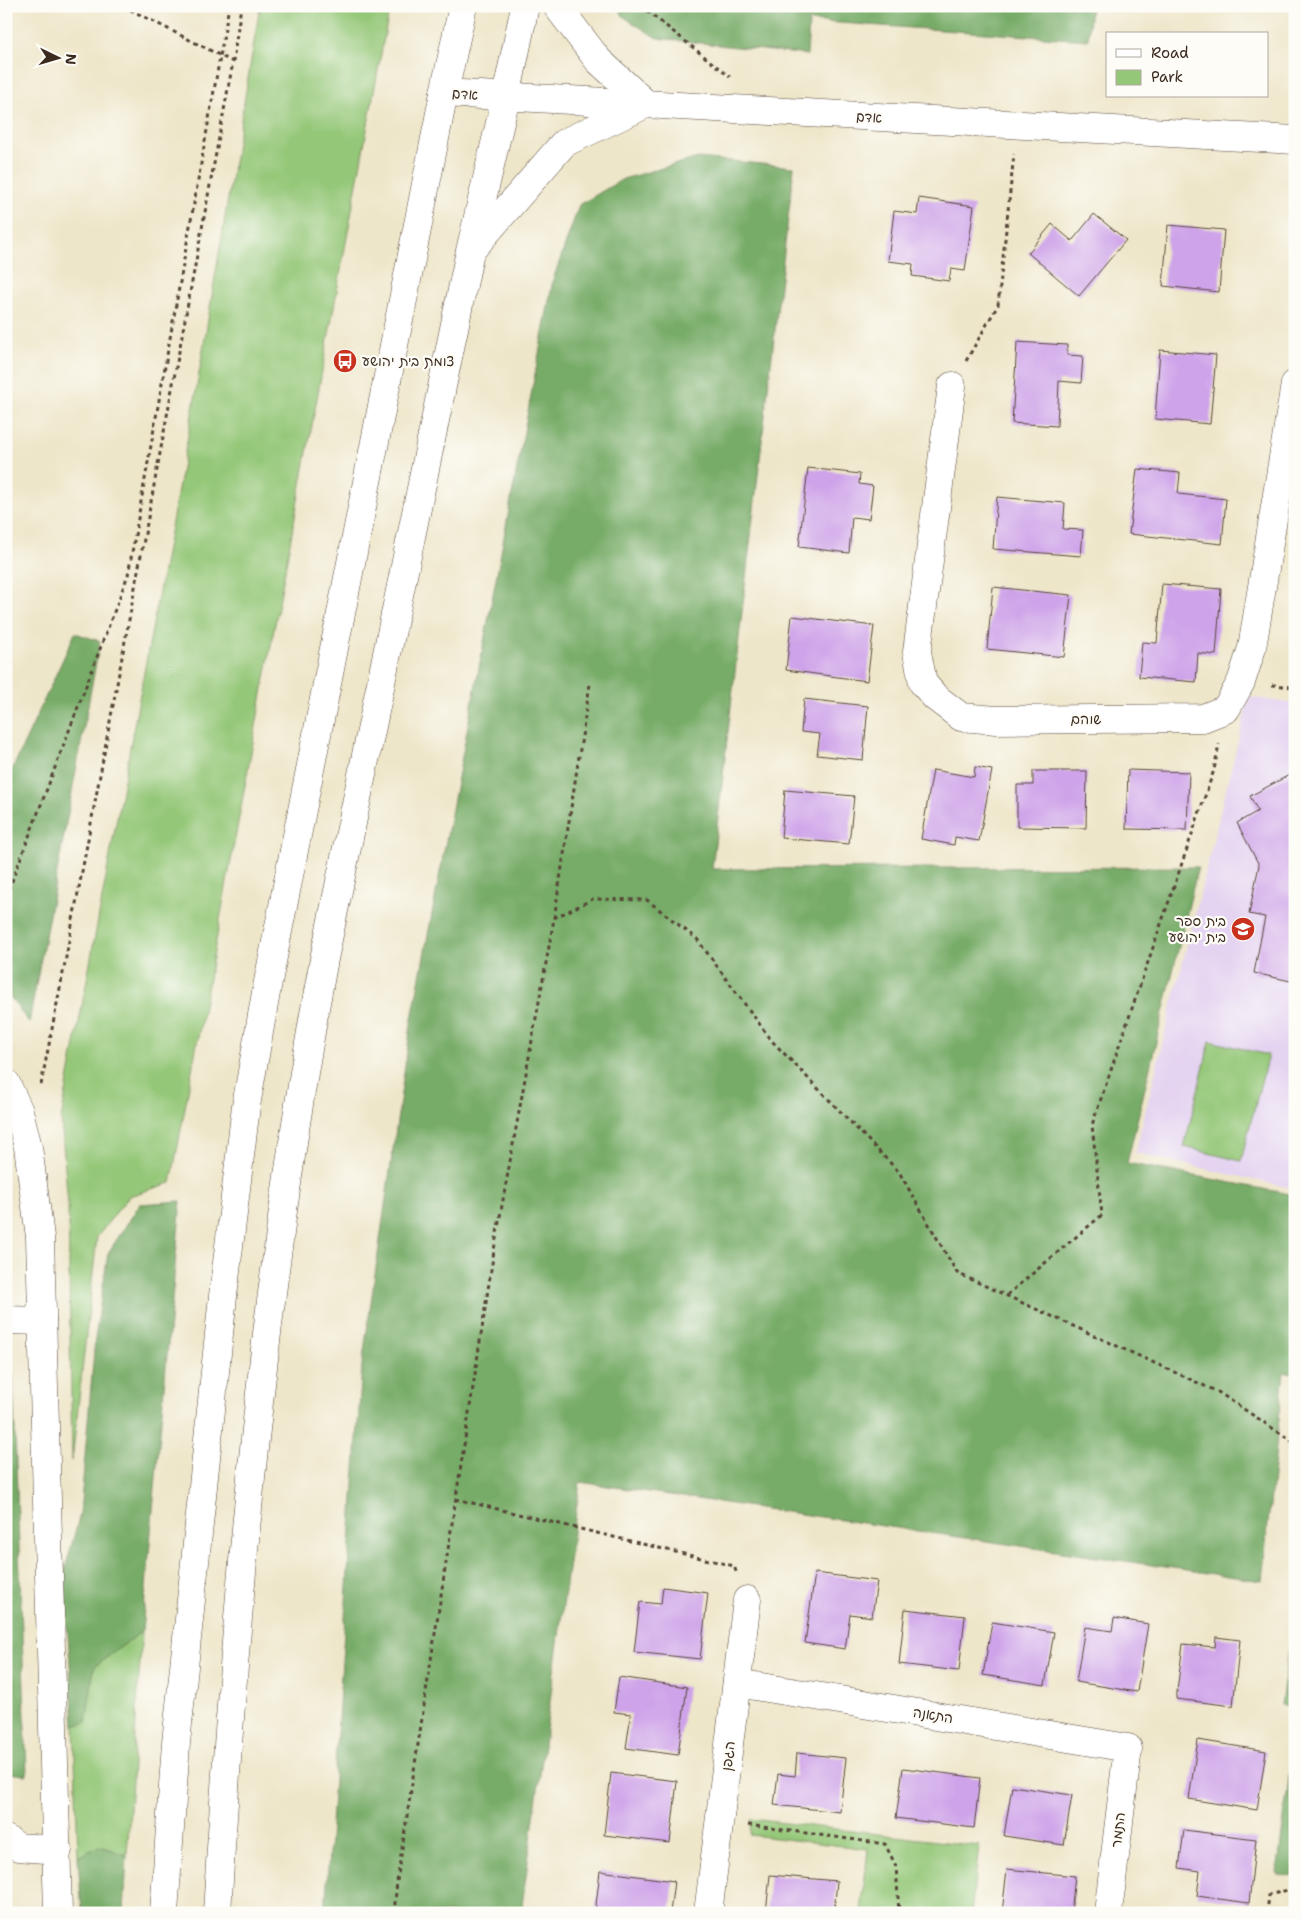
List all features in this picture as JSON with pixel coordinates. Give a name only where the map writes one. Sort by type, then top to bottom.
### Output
[{"type":"main road","points":[[164,1913],[176,1743],[191,1588],[246,1106],[269,978],[444,93],[463,6]]},
{"type":"main road","points":[[217,1913],[226,1758],[252,1463],[266,1336],[305,1059],[470,251],[525,6]]},
{"type":"main road","points":[[470,251],[564,143],[646,104],[598,60],[557,6]]},
{"type":"main road","name":"אדם","points":[[444,93],[1295,140]]},
{"type":"main road","points":[[1226,709],[1241,682],[1252,648],[1295,384]]},
{"type":"main road","name":"שוהם","points":[[952,386],[917,652],[923,683],[936,697],[961,717],[996,720],[1203,718],[1226,709]]},
{"type":"main road","points":[[6,1083],[19,1111],[28,1147],[40,1237],[58,1850],[58,1913]]},
{"type":"main road","points":[[6,1320],[42,1321]]},
{"type":"main road","name":"הגפן","points":[[708,1913],[747,1600]]},
{"type":"main road","name":"התאנה","points":[[737,1683],[1128,1748]]},
{"type":"main road","name":"התמר","points":[[1108,1913],[1128,1748]]},
{"type":"main road","points":[[6,1839],[18,1847],[58,1850]]},
{"type":"path","points":[[123,6],[233,62]]},
{"type":"path","points":[[6,897],[128,575],[229,6]]},
{"type":"path","points":[[40,1090],[233,62],[241,6]]},
{"type":"path","points":[[642,6],[734,81],[757,111]]},
{"type":"path","points":[[952,386],[998,305],[1018,125]]},
{"type":"path","points":[[394,1913],[397,1881],[495,1244],[554,919],[590,684]]},
{"type":"path","points":[[1008,1295],[1102,1215],[1092,1125],[1214,770],[1226,709]]},
{"type":"path","points":[[554,919],[593,899],[647,900],[697,939],[772,1042],[899,1172],[957,1273],[1218,1392],[1295,1443]]},
{"type":"path","points":[[456,1499],[734,1566],[747,1600]]},
{"type":"path","points":[[720,1821],[885,1844],[896,1866],[898,1913]]},
{"type":"path","points":[[1267,1913],[1269,1895],[1295,1888]]},
{"type":"shaded area","name":"בית ספר בית יהושע","points":[[1249,697],[1295,704],[1295,1189],[1135,1153]]},
{"type":"green space","points":[[260,6],[390,6],[171,1183],[129,1196],[97,1237],[72,1461],[68,1205],[61,1119],[195,398]]},
{"type":"green space","points":[[616,6],[1091,6],[1088,40],[809,21],[807,55],[657,38],[624,17]]},
{"type":"green space","points":[[698,158],[794,167],[712,869],[1198,867],[1127,1163],[1295,1195],[1295,1373],[1284,1372],[1262,1581],[580,1482],[521,1913],[325,1913],[362,1365],[411,1024],[553,280],[579,205],[623,179]]},
{"type":"green space","points":[[75,633],[100,641],[29,1023],[6,991],[6,783]]},
{"type":"green space","points":[[1210,1041],[1268,1055],[1241,1161],[1184,1147]]},
{"type":"green space","points":[[181,1201],[142,1631],[94,1667],[86,1722],[74,1726],[64,1573],[80,1514],[95,1339],[108,1253],[140,1204]]},
{"type":"green space","points":[[6,1374],[13,1375],[27,1775],[6,1773]]},
{"type":"green space","points":[[1295,1608],[1295,1708],[1281,1705]]},
{"type":"green space","points":[[142,1631],[127,1855],[99,1846],[78,1857],[74,1726],[86,1722],[94,1667]]},
{"type":"green space","points":[[1295,1729],[1295,1877],[1277,1874]]},
{"type":"green space","points":[[751,1819],[979,1846],[971,1913],[861,1913],[868,1849],[750,1835]]},
{"type":"green space","points":[[99,1846],[127,1855],[124,1913],[82,1913],[78,1857]]},
{"type":"building","points":[[919,198],[974,206],[965,271],[951,269],[949,281],[912,276],[913,264],[888,261],[894,211],[917,214]]},
{"type":"building","points":[[1094,214],[1126,240],[1079,296],[1028,253],[1052,224],[1072,241]]},
{"type":"building","points":[[1168,225],[1224,230],[1219,292],[1163,286]]},
{"type":"building","points":[[1017,342],[1067,345],[1067,355],[1083,356],[1081,383],[1059,381],[1057,426],[1012,423]]},
{"type":"building","points":[[1160,350],[1216,355],[1210,424],[1155,419]]},
{"type":"building","points":[[808,468],[860,474],[859,484],[873,486],[869,519],[852,517],[849,553],[799,547]]},
{"type":"building","points":[[1137,469],[1180,473],[1178,494],[1226,499],[1222,544],[1129,534]]},
{"type":"building","points":[[997,497],[1065,503],[1063,529],[1083,530],[1081,556],[993,549]]},
{"type":"building","points":[[1162,584],[1221,589],[1216,655],[1198,653],[1196,682],[1139,677],[1142,642],[1157,643]]},
{"type":"building","points":[[993,587],[1071,595],[1064,657],[987,649]]},
{"type":"building","points":[[792,616],[874,626],[867,681],[786,670]]},
{"type":"building","points":[[804,699],[868,706],[863,760],[817,755],[820,734],[801,732]]},
{"type":"building","points":[[975,767],[992,770],[979,841],[955,837],[954,845],[921,839],[933,770],[974,777]]},
{"type":"building","points":[[1128,770],[1189,772],[1187,830],[1126,829]]},
{"type":"building","points":[[1033,771],[1087,771],[1086,828],[1017,827],[1017,785],[1033,785]]},
{"type":"building","points":[[1295,772],[1295,982],[1254,973],[1265,917],[1249,914],[1259,865],[1237,823],[1258,811],[1250,796]]},
{"type":"building","points":[[785,790],[854,796],[849,844],[781,838]]},
{"type":"building","points":[[815,1573],[877,1581],[872,1617],[850,1614],[845,1649],[805,1643]]},
{"type":"building","points":[[663,1587],[708,1593],[700,1659],[634,1652],[640,1602],[661,1604]]},
{"type":"building","points":[[905,1609],[965,1616],[959,1671],[899,1664]]},
{"type":"building","points":[[1114,1618],[1148,1624],[1137,1692],[1076,1682],[1085,1627],[1112,1631]]},
{"type":"building","points":[[992,1622],[1054,1632],[1045,1685],[983,1675]]},
{"type":"building","points":[[1216,1637],[1240,1640],[1233,1706],[1176,1699],[1183,1644],[1215,1647]]},
{"type":"building","points":[[619,1677],[687,1687],[678,1755],[626,1748],[631,1714],[614,1712]]},
{"type":"building","points":[[1198,1740],[1266,1751],[1257,1810],[1189,1799]]},
{"type":"building","points":[[797,1753],[846,1758],[840,1812],[774,1805],[778,1774],[795,1776]]},
{"type":"building","points":[[903,1768],[980,1778],[974,1828],[896,1818]]},
{"type":"building","points":[[611,1773],[677,1781],[670,1843],[604,1835]]},
{"type":"building","points":[[1012,1786],[1072,1795],[1064,1845],[1004,1836]]},
{"type":"building","points":[[1184,1830],[1256,1839],[1249,1903],[1197,1896],[1200,1871],[1179,1868]]},
{"type":"building","points":[[1007,1869],[1075,1876],[1071,1913],[1002,1913]]},
{"type":"building","points":[[600,1871],[674,1881],[670,1913],[595,1913]]},
{"type":"building","points":[[770,1875],[837,1881],[834,1913],[766,1913]]},
{"type":"place","name":"צומת בית יהושע","points":[[345,361]]},
{"type":"place","name":"בית ספר בית יהושע","points":[[1243,929]]}]
